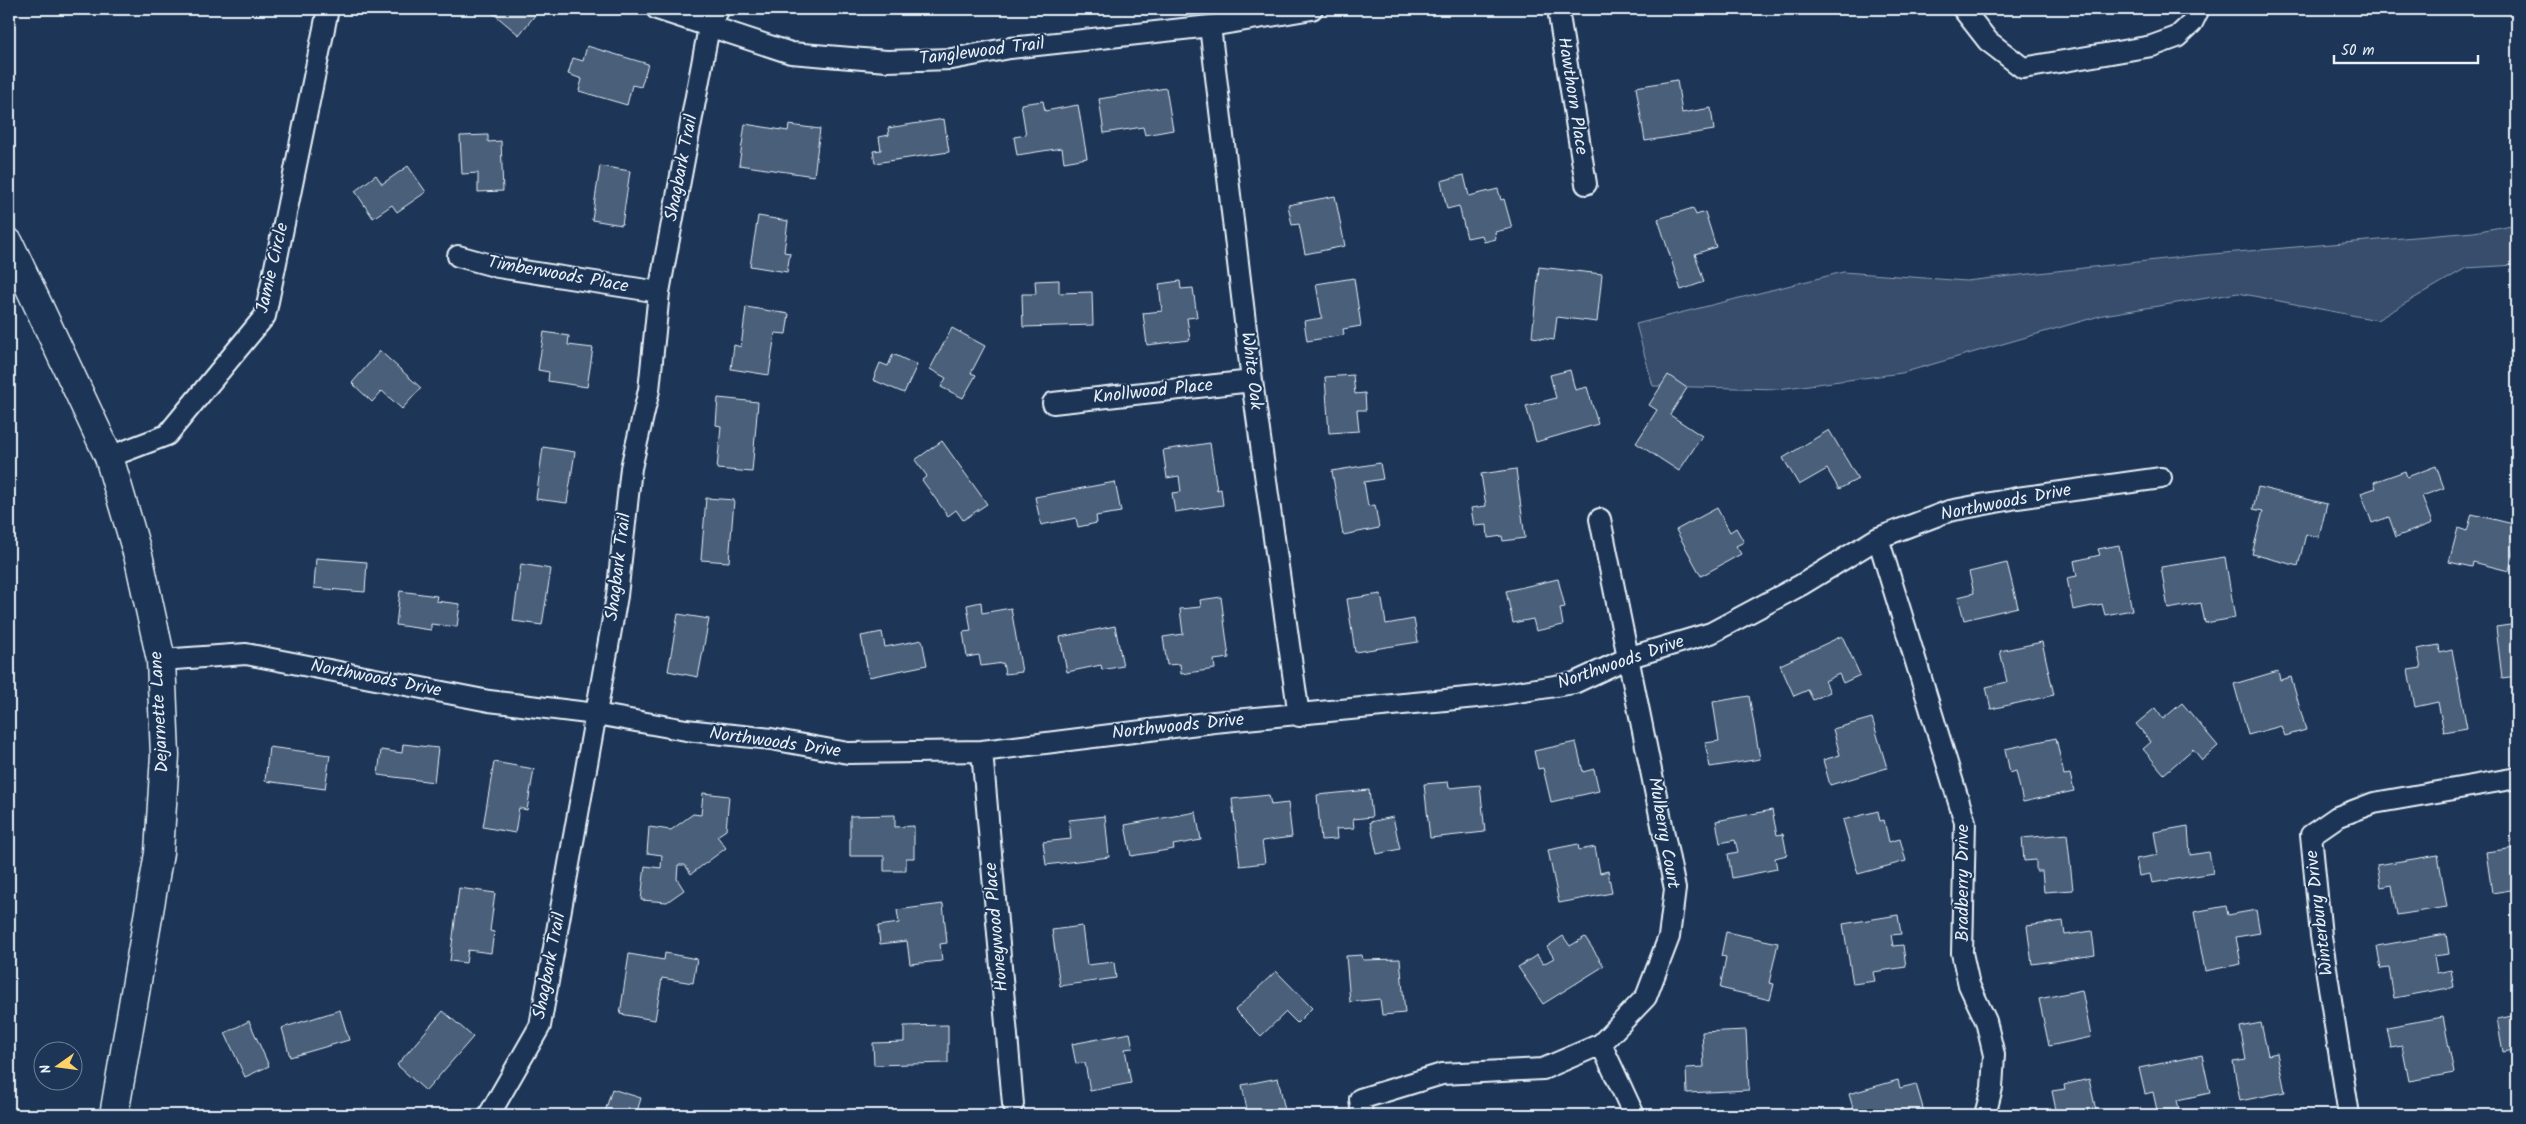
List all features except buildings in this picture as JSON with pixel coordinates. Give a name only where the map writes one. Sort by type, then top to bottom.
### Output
[{"type":"main road","name":"Dejarnette Lane","points":[[9,243],[109,457],[139,559],[161,660],[165,755],[159,853],[114,1115]]},
{"type":"street","name":"Jamie Circle","points":[[109,457],[167,435],[265,316],[328,9]]},
{"type":"street","name":"Tanglewood Trail","points":[[656,9],[791,53],[887,61],[952,59],[1010,48],[1210,26],[1312,9]]},
{"type":"street","name":"Shagbark Trail","points":[[489,1115],[540,1026],[617,596],[631,468],[649,390],[659,292],[709,27],[719,9]]},
{"type":"street","name":"Hawthorn Place","points":[[1558,9],[1586,184]]},
{"type":"street","points":[[1963,9],[1988,41],[2023,68],[2152,46],[2177,37],[2192,23],[2199,9]]},
{"type":"street","name":"White Oak","points":[[1210,26],[1252,381],[1299,716]]},
{"type":"street","name":"Timberwoods Place","points":[[458,256],[498,267],[659,292]]},
{"type":"street","name":"Knollwood Place","points":[[1053,403],[1252,381]]},
{"type":"street","name":"Northwoods Drive","points":[[161,660],[246,654],[489,701],[596,714],[686,730],[770,739],[848,754],[982,750],[1214,722],[1299,716],[1498,695],[1574,683],[1630,657],[1710,634],[1801,585],[1878,538],[1949,511],[2017,498],[2161,478]]},
{"type":"street","name":"Mulberry Court","points":[[1362,1115],[1360,1099],[1442,1074],[1543,1070],[1601,1044],[1646,997],[1669,937],[1675,889],[1630,657],[1600,519]]},
{"type":"street","name":"Bradberry Drive","points":[[1878,538],[1965,822],[1962,953],[1969,985],[1986,1021],[1994,1055],[1992,1088],[1985,1115]]},
{"type":"street","name":"Honeywood Place","points":[[982,750],[1013,1104]]},
{"type":"street","name":"Winterbury Drive","points":[[2349,1115],[2321,936],[2311,835],[2337,817],[2374,803],[2517,778]]},
{"type":"street","points":[[1601,1044],[1634,1115]]},
{"type":"shaded area","points":[[2517,224],[2517,265],[2466,268],[2377,320],[2238,293],[2103,315],[1902,373],[1778,389],[1653,386],[1636,324],[1843,272],[1966,281],[2201,255],[2474,232]]}]
